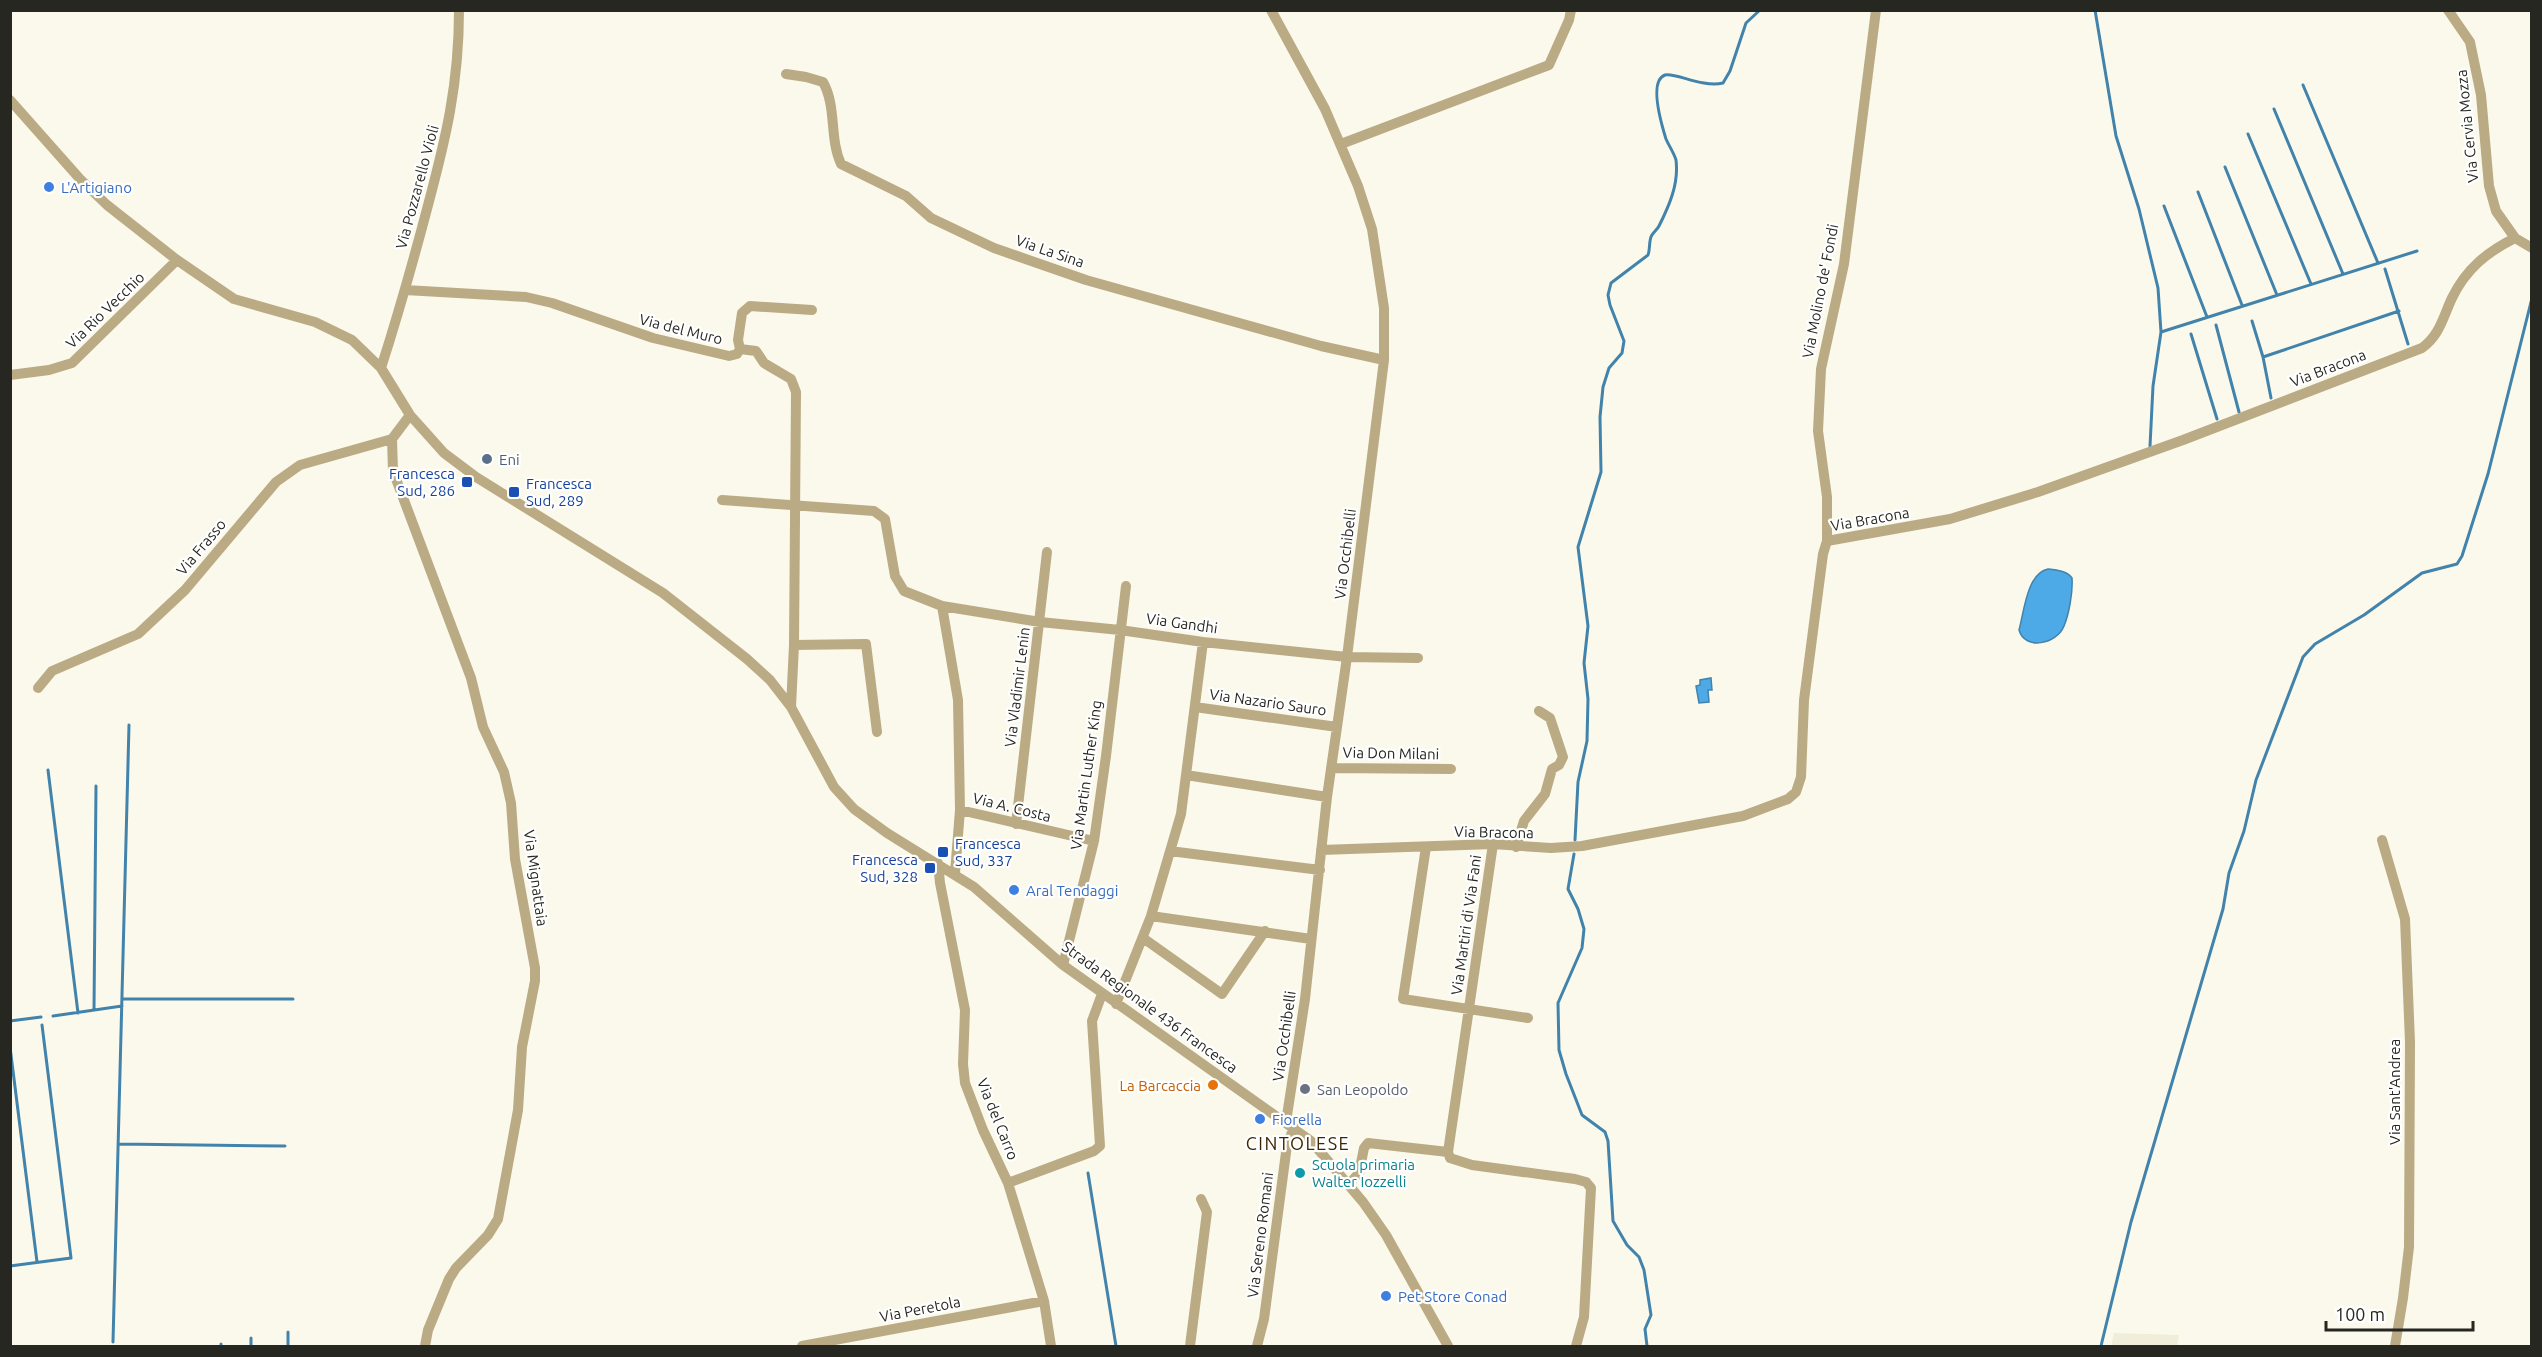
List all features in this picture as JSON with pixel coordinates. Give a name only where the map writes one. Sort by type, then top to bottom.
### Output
[{"type":"street","name":"Via Pozzarello Violi","points":[[381,368],[405,290],[448,129],[459,54],[459,10]]},
{"type":"street","name":"Via Occhibelli","points":[[1271,10],[1317,93],[1358,186],[1372,229],[1384,308],[1384,360],[1327,797],[1290,1125]]},
{"type":"street","points":[[1341,144],[1550,65],[1571,10]]},
{"type":"street","name":"Via Molino de' Fondi","points":[[1827,541],[1827,497],[1818,431],[1821,369],[1844,264],[1859,129],[1876,10]]},
{"type":"street","name":"Via Cervia Mozza","points":[[2448,10],[2470,42],[2481,95],[2489,186],[2496,211],[2515,238]]},
{"type":"street","name":"Via La Sina","points":[[786,74],[806,76],[823,82],[830,94],[836,153],[841,164],[906,196],[931,218],[956,231],[994,248],[1086,280],[1321,346],[1384,360]]},
{"type":"street","name":"Strada Regionale 436 Francesca","points":[[10,100],[80,179],[107,205],[177,260],[234,299],[315,322],[352,340],[381,368],[410,415],[444,453],[466,470],[663,593],[747,659],[770,681],[791,707],[834,787],[854,809],[887,833],[955,873],[1000,909],[1062,965],[1311,1141],[1349,1184],[1392,1243],[1448,1347]]},
{"type":"street","points":[[2515,238],[2532,248]]},
{"type":"street","name":"Via Bracona","points":[[1321,850],[1493,844],[1516,847],[1582,846],[1727,819],[1771,807],[1788,799],[1796,792],[1801,777],[1805,688],[1823,554],[1827,541],[1950,519],[2038,492],[2183,440],[2422,348],[2432,341],[2439,330],[2459,285],[2478,260],[2515,238]]},
{"type":"street","name":"Via Rio Vecchio","points":[[10,375],[50,370],[72,363],[177,260]]},
{"type":"street","name":"Via del Muro","points":[[405,290],[526,297],[552,303],[653,339],[729,356],[737,354],[740,349],[756,351],[764,363],[790,379],[795,385],[796,506],[791,707]]},
{"type":"street","points":[[740,349],[738,340],[742,313],[750,306],[812,310]]},
{"type":"street","points":[[392,440],[410,415]]},
{"type":"street","name":"Via Frasso","points":[[38,688],[52,671],[138,633],[186,590],[276,482],[300,465],[392,440]]},
{"type":"street","name":"Via Mignattaia","points":[[392,440],[393,471],[471,678],[483,727],[504,772],[512,803],[515,859],[535,968],[535,981],[522,1047],[518,1110],[498,1219],[488,1235],[456,1268],[449,1279],[428,1330],[424,1347]]},
{"type":"street","name":"Via Gandhi","points":[[722,500],[874,511],[885,519],[895,576],[904,591],[942,606],[1040,622],[1120,630],[1203,642],[1347,657],[1418,657]]},
{"type":"street","name":"Via Vladimir Lenin","points":[[1016,824],[1047,552]]},
{"type":"street","name":"Via Martin Luther King","points":[[1062,965],[1094,841],[1125,586]]},
{"type":"street","points":[[942,606],[958,700],[960,810],[955,873]]},
{"type":"street","points":[[1116,1004],[1151,916],[1181,814],[1203,642]]},
{"type":"street","points":[[794,645],[866,644],[877,732]]},
{"type":"street","name":"Via Nazario Sauro","points":[[1195,707],[1337,728]]},
{"type":"street","points":[[1516,847],[1524,821],[1541,802],[1552,769],[1559,765],[1563,757],[1550,718],[1539,711]]},
{"type":"street","name":"Via Don Milani","points":[[1331,768],[1451,769]]},
{"type":"street","points":[[1186,775],[1327,797]]},
{"type":"street","name":"Via A. Costa","points":[[960,810],[1094,841]]},
{"type":"street","name":"Via Sant'Andrea","points":[[2382,840],[2405,919],[2409,996],[2409,1246],[2395,1347]]},
{"type":"street","name":"Via Martiri di Via Fani","points":[[1448,1152],[1493,844]]},
{"type":"street","points":[[1426,847],[1403,999],[1528,1018]]},
{"type":"street","points":[[1170,851],[1320,870]]},
{"type":"street","name":"Via del Carro","points":[[938,863],[965,1010],[963,1064],[965,1083],[983,1130],[1008,1183],[1044,1301],[1051,1347]]},
{"type":"street","points":[[1151,916],[1311,939]]},
{"type":"street","points":[[1143,938],[1222,994],[1265,931]]},
{"type":"street","points":[[1008,1183],[1094,1151],[1101,1146],[1092,1021],[1102,994]]},
{"type":"street","name":"Via Sereno Romani","points":[[1257,1347],[1264,1320],[1290,1125]]},
{"type":"street","points":[[1349,1184],[1359,1173],[1364,1148],[1368,1143],[1448,1152],[1450,1158],[1472,1165],[1586,1182],[1591,1188],[1584,1317],[1576,1347]]},
{"type":"street","points":[[1190,1347],[1207,1212],[1201,1199]]},
{"type":"street","name":"Via Peretola","points":[[802,1347],[1044,1301]]},
{"type":"shaded area","points":[[2114,1333],[2179,1335],[2177,1346],[2111,1346]]},
{"type":"water","points":[[2048,569],[2065,572],[2072,578],[2070,603],[2066,621],[2060,632],[2048,641],[2034,643],[2022,637],[2019,630],[2031,585],[2041,572]]},
{"type":"water","points":[[1711,678],[1712,690],[1708,690],[1709,702],[1699,703],[1696,686],[1700,685],[1700,680]]},
{"type":"waterway","points":[[1575,840],[1578,782],[1587,741],[1588,699],[1584,663],[1588,626],[1578,547],[1601,472],[1600,417],[1603,387],[1609,368],[1622,353],[1624,341],[1608,295],[1611,283],[1648,255],[1650,241],[1670,203],[1675,186],[1676,160],[1666,139],[1658,104],[1657,86],[1660,79],[1665,75],[1670,75],[1706,83],[1723,83],[1730,71],[1746,23],[1760,10]]},
{"type":"waterway","points":[[2095,10],[2116,136],[2139,209],[2158,288],[2161,332],[2153,386],[2150,446]]},
{"type":"waterway","points":[[2303,85],[2378,263]]},
{"type":"waterway","points":[[2274,109],[2343,274]]},
{"type":"waterway","points":[[2248,134],[2311,284]]},
{"type":"waterway","points":[[2225,167],[2277,295]]},
{"type":"waterway","points":[[2198,192],[2242,305]]},
{"type":"waterway","points":[[2164,206],[2207,317]]},
{"type":"waterway","points":[[2161,332],[2417,251]]},
{"type":"waterway","points":[[2385,269],[2408,344]]},
{"type":"waterway","points":[[2101,1346],[2131,1222],[2223,909],[2229,873],[2244,831],[2256,780],[2303,657],[2315,644],[2364,615],[2422,573],[2457,564],[2462,556],[2488,474],[2532,298]]},
{"type":"waterway","points":[[2263,357],[2399,311]]},
{"type":"waterway","points":[[2252,321],[2263,357],[2271,398]]},
{"type":"waterway","points":[[2216,325],[2239,412]]},
{"type":"waterway","points":[[2191,334],[2217,419]]},
{"type":"waterway","points":[[113,1342],[129,725]]},
{"type":"waterway","points":[[48,770],[78,1013]]},
{"type":"waterway","points":[[94,1010],[96,786]]},
{"type":"waterway","points":[[1574,854],[1568,889],[1578,909],[1584,929],[1582,948],[1558,1003],[1559,1050],[1582,1115],[1605,1132],[1608,1141],[1613,1221],[1627,1245],[1639,1257],[1644,1270],[1651,1315],[1645,1329],[1647,1346]]},
{"type":"waterway","points":[[122,999],[293,999]]},
{"type":"waterway","points":[[53,1016],[122,1006]]},
{"type":"waterway","points":[[10,1021],[41,1017]]},
{"type":"waterway","points":[[10,1266],[71,1258],[42,1025]]},
{"type":"waterway","points":[[10,1047],[37,1262]]},
{"type":"waterway","points":[[119,1144],[285,1146]]},
{"type":"waterway","points":[[1088,1173],[1116,1346]]},
{"type":"waterway","points":[[288,1332],[288,1346]]},
{"type":"waterway","points":[[251,1338],[251,1346]]},
{"type":"place","name":"L'Artigiano","points":[[49,187]]},
{"type":"place","name":"Eni","points":[[487,459]]},
{"type":"place","name":"Francesca Sud, 286","points":[[467,482]]},
{"type":"place","name":"Francesca Sud, 289","points":[[514,492]]},
{"type":"place","name":"Francesca Sud, 337","points":[[943,852]]},
{"type":"place","name":"Francesca Sud, 328","points":[[930,868]]},
{"type":"place","name":"Aral Tendaggi","points":[[1014,890]]},
{"type":"place","name":"La Barcaccia","points":[[1213,1085]]},
{"type":"place","name":"San Leopoldo","points":[[1305,1089]]},
{"type":"place","name":"Fiorella","points":[[1260,1119]]},
{"type":"place","name":"Scuola primaria Walter Iozzelli","points":[[1300,1173]]},
{"type":"place","name":"Pet Store Conad","points":[[1386,1296]]},
{"type":"district","name":"CINTOLESE","points":[[1298,1143]]}]
